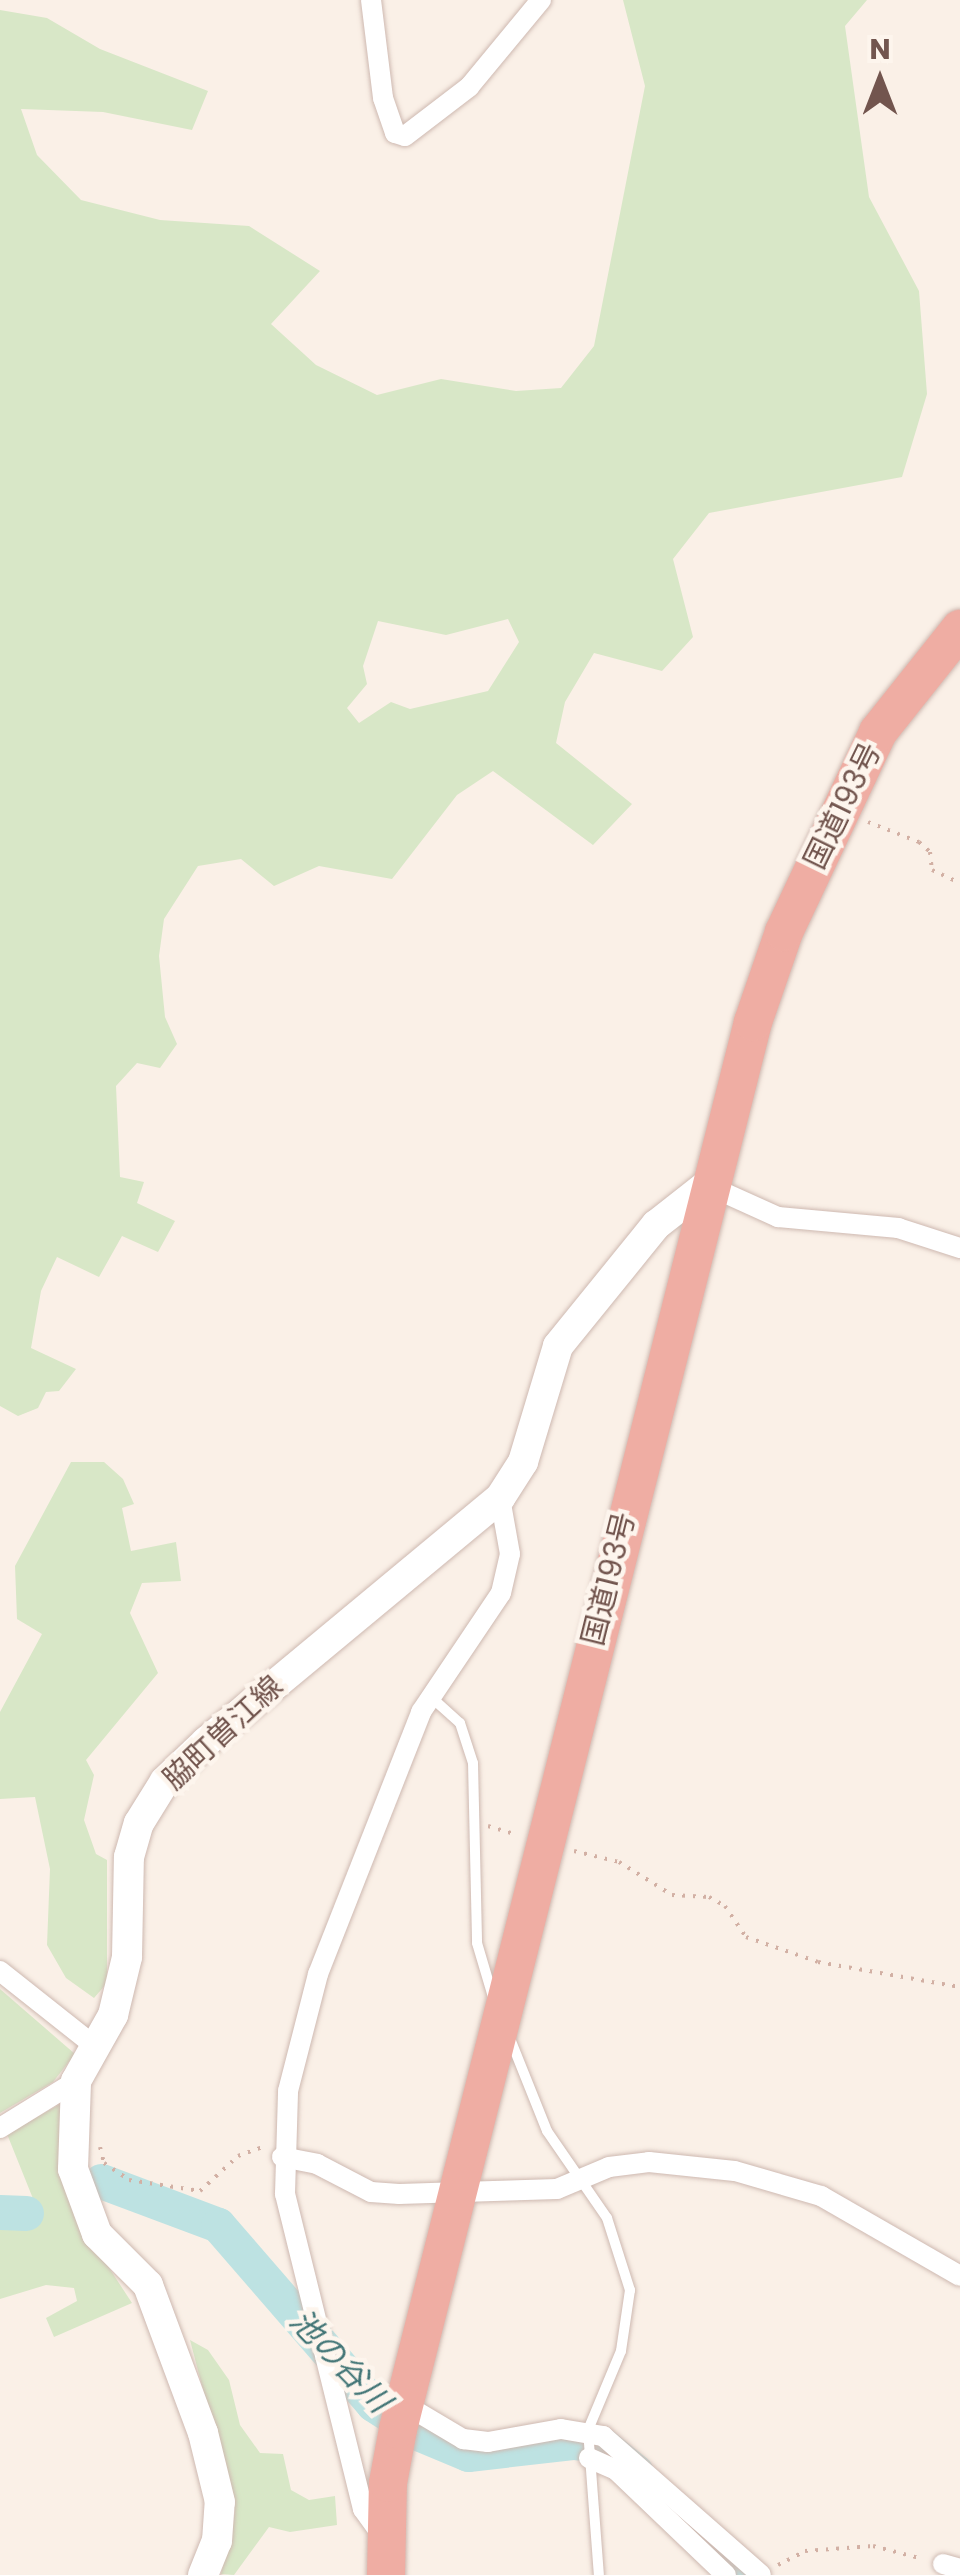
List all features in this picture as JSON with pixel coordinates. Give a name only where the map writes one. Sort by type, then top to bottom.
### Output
[{"type":"highway","name":"国道193号","points":[[386,2557],[402,2415],[707,1185],[784,932],[878,732],[944,668],[960,630]]},
{"type":"main road","name":"脇町曽江線","points":[[204,2575],[217,2542],[220,2502],[203,2433],[148,2285],[96,2234],[73,2168],[76,2081],[114,2015],[127,1957],[129,1857],[139,1823],[165,1782],[500,1498],[517,1477],[558,1346],[656,1225],[707,1185]]},
{"type":"street","points":[[371,0],[383,98],[395,133],[405,136],[469,87],[541,0]]},
{"type":"street","points":[[707,1185],[778,1217],[898,1228],[960,1248]]},
{"type":"street","points":[[386,2557],[363,2509],[324,2336],[285,2194],[283,2148],[300,2030],[318,1974],[430,1696],[501,1592],[510,1554],[500,1498]]},
{"type":"street","points":[[0,1971],[96,2048]]},
{"type":"street","points":[[0,2128],[76,2081]]},
{"type":"street","points":[[283,2148],[370,2192],[557,2190],[609,2167],[650,2162],[785,2181],[960,2276]]},
{"type":"street","points":[[402,2415],[462,2439],[588,2445],[626,2452],[761,2575]]},
{"type":"street","points":[[588,2445],[726,2575]]},
{"type":"lane","points":[[430,1696],[460,1722],[473,1763],[478,1823],[477,1943],[500,2019],[548,2130],[607,2218],[630,2290],[621,2351],[588,2445],[600,2575]]},
{"type":"path","points":[[840,811],[918,842],[930,852],[932,870],[960,883]]},
{"type":"path","points":[[478,1823],[619,1862],[672,1895],[709,1897],[726,1906],[746,1938],[818,1962],[960,1987]]},
{"type":"path","points":[[96,2134],[104,2163],[128,2180],[200,2191],[238,2156],[283,2148]]},
{"type":"path","points":[[761,2575],[805,2550],[874,2546],[951,2566]]},
{"type":"green space","points":[[623,0],[867,0],[845,26],[869,197],[919,291],[927,394],[902,477],[709,513],[673,559],[693,637],[662,671],[594,653],[565,702],[556,743],[632,804],[593,845],[493,771],[457,795],[392,879],[319,866],[274,886],[241,859],[198,866],[164,919],[159,956],[165,1017],[177,1044],[160,1068],[137,1063],[116,1086],[120,1177],[144,1182],[137,1203],[175,1221],[158,1252],[122,1236],[99,1277],[57,1257],[41,1291],[31,1348],[76,1369],[59,1391],[46,1392],[38,1408],[18,1416],[0,1406],[0,10],[47,18],[100,49],[208,91],[192,130],[103,112],[21,109],[37,155],[81,200],[160,220],[249,226],[320,271],[271,324],[316,365],[377,395],[441,379],[516,391],[561,388],[594,346],[645,86]],"holes":[[[508,619],[519,642],[488,691],[410,709],[391,702],[359,723],[347,708],[367,684],[363,666],[378,621],[446,635]]]},
{"type":"green space","points":[[71,1462],[104,1462],[123,1479],[134,1504],[122,1508],[131,1551],[176,1542],[181,1581],[142,1583],[130,1613],[158,1673],[86,1760],[94,1775],[84,1820],[96,1854],[107,1860],[107,1983],[94,1998],[66,1978],[47,1945],[50,1869],[35,1797],[0,1799],[0,1712],[42,1634],[17,1619],[15,1566]]},
{"type":"green space","points":[[0,1989],[75,2054],[53,2082],[0,2113]]},
{"type":"green space","points":[[62,2103],[81,2225],[132,2303],[54,2337],[46,2318],[77,2301],[74,2288],[46,2285],[0,2299],[0,2222],[42,2221],[7,2134]]},
{"type":"green space","points":[[190,2340],[208,2350],[229,2380],[240,2425],[260,2453],[283,2454],[291,2490],[309,2500],[335,2496],[337,2525],[290,2532],[269,2527],[234,2575],[221,2574],[235,2512]]},
{"type":"waterway","name":"池の谷川","points":[[101,2181],[218,2225],[373,2404],[418,2433],[468,2454],[574,2442],[604,2446],[636,2472]]},
{"type":"waterway","name":"池の谷川","points":[[0,2212],[26,2213]]},
{"type":"waterway","name":"池の谷川","points":[[685,2518],[744,2575]]}]
